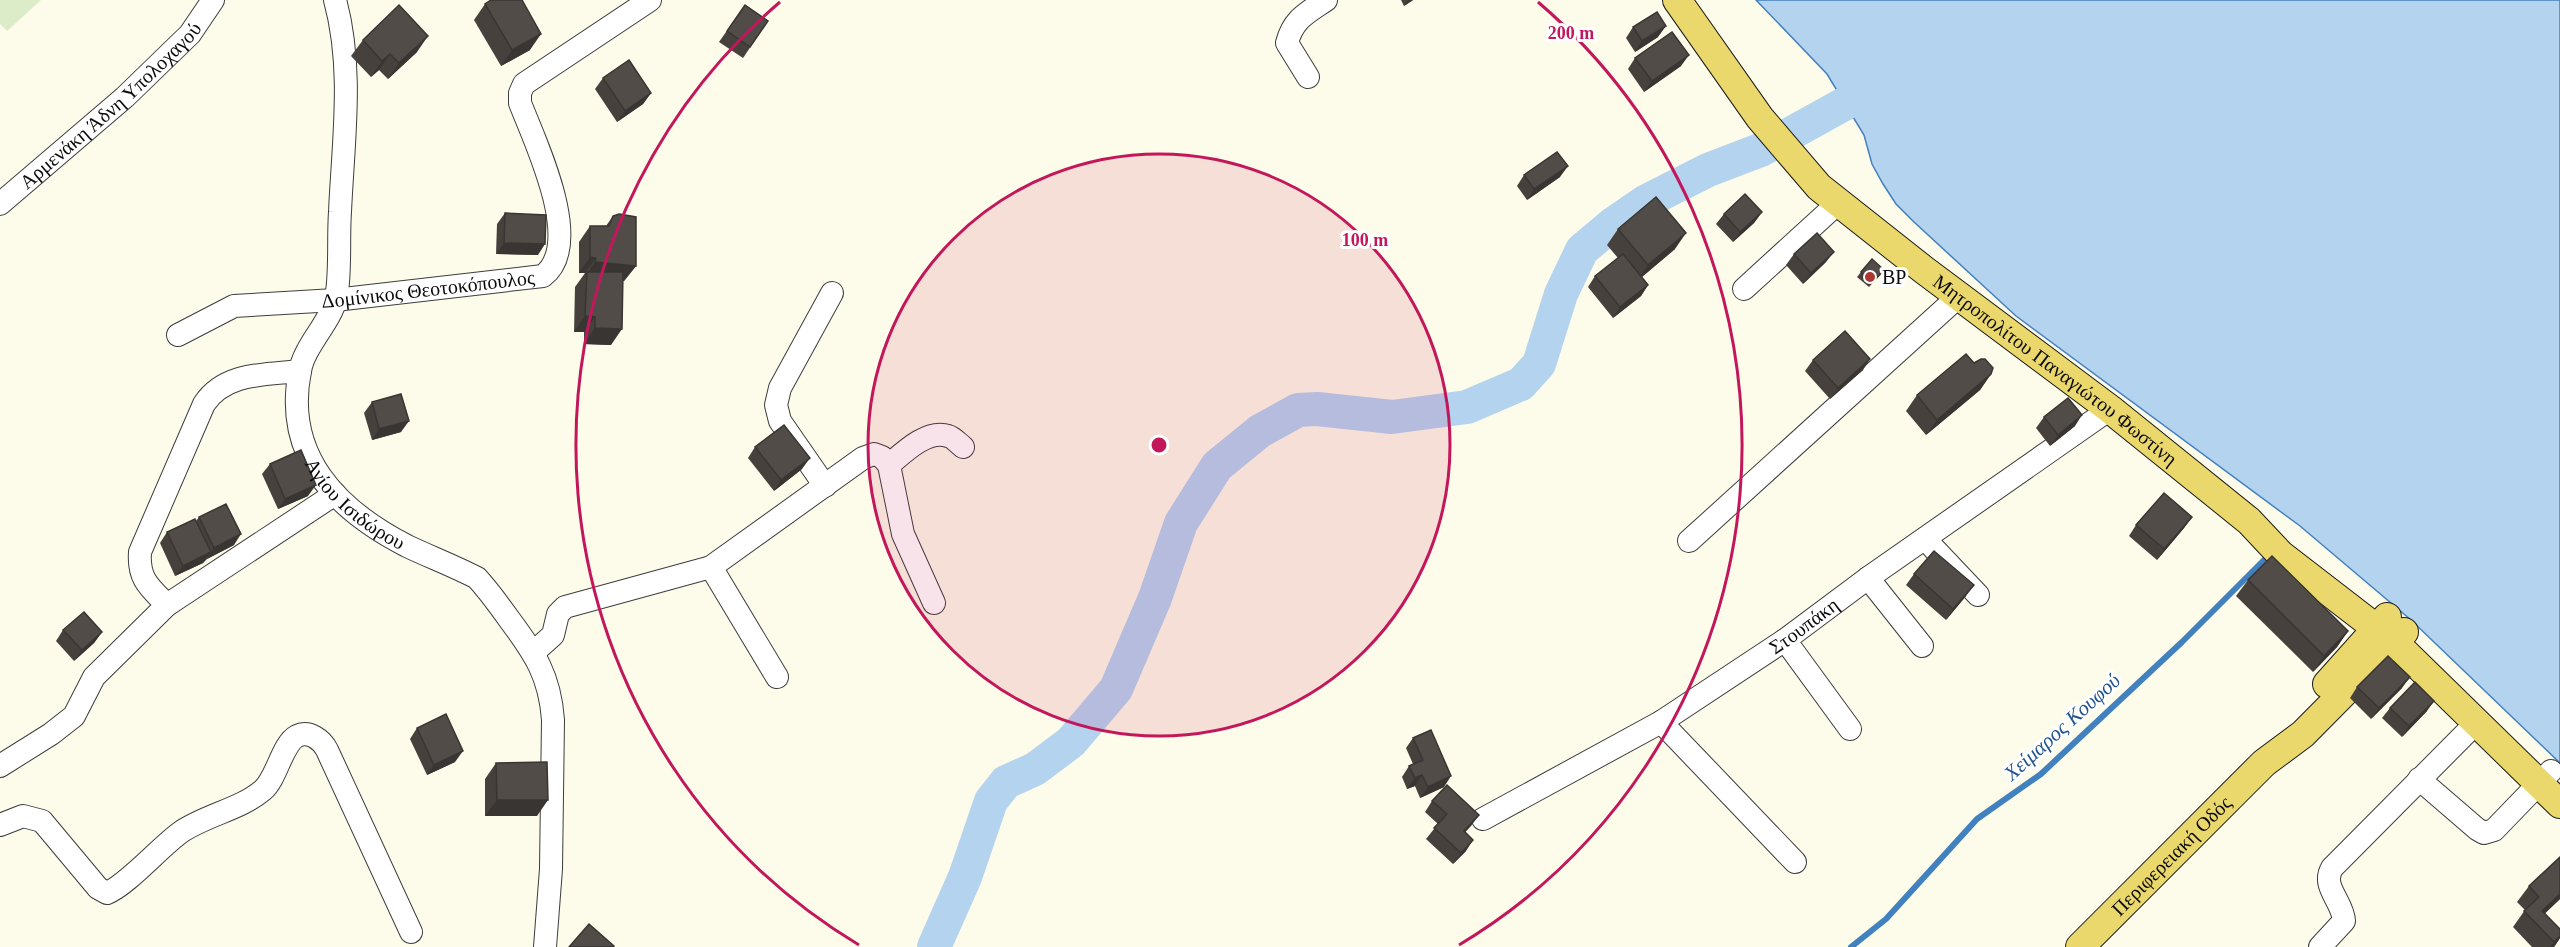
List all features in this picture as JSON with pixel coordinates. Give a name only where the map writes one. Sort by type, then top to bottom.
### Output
[{"type":"main road","name":"Μητροπολίτου Παναγιώτου Φωστίνη","points":[[1677,0],[1760,118],[1789,154],[1837,204],[2110,409],[2249,521],[2281,536],[2391,630],[2550,778],[2560,804]]},
{"type":"main road","name":"Μητροπολίτου Παναγιώτου Φωστίνη","points":[[2391,630],[2476,722],[2550,778]]},
{"type":"main road","name":"Περιφερειακή Οδός","points":[[2080,947],[2264,763],[2303,734],[2391,630]]},
{"type":"street","name":"Αρμενάκη Άδνη Υπολοχαγού","points":[[0,204],[125,97],[190,34],[213,0]]},
{"type":"street","name":"Αγίου Ισιδώρου","points":[[334,0],[344,40],[346,90],[336,300],[302,362],[297,412],[298,432],[319,476],[355,513],[386,534],[477,579],[488,589],[534,652],[547,682],[553,720],[551,869],[545,947]]},
{"type":"street","name":"Δομίνικος Θεοτοκόπουλος","points":[[178,335],[234,306],[336,300],[543,276],[550,271],[556,261],[559,213],[520,102],[519,93],[524,84],[651,0]]},
{"type":"street","points":[[1308,77],[1287,43],[1290,29],[1300,18],[1326,0]]},
{"type":"street","points":[[1744,289],[1837,204]]},
{"type":"street","points":[[825,486],[780,421],[776,405],[780,388],[832,293]]},
{"type":"street","points":[[1689,541],[1959,296]]},
{"type":"street","points":[[167,605],[140,573],[140,552],[204,405],[222,385],[234,380],[300,371]]},
{"type":"street","name":"Στουπάκη","points":[[1483,819],[1661,722],[1785,640],[1868,578],[2110,409]]},
{"type":"street","points":[[890,465],[908,449],[934,435],[949,436],[963,447]]},
{"type":"street","points":[[534,652],[553,635],[558,614],[565,607],[711,567],[863,458],[874,454],[882,457],[890,465],[903,534],[934,603]]},
{"type":"street","points":[[0,766],[51,734],[74,716],[94,677],[167,605],[335,494]]},
{"type":"street","points":[[1925,539],[1978,595]]},
{"type":"street","points":[[711,567],[777,677]]},
{"type":"street","points":[[1868,578],[1922,646]]},
{"type":"street","points":[[1785,640],[1850,729]]},
{"type":"street","points":[[1661,722],[1795,862]]},
{"type":"street","points":[[2320,947],[2344,921],[2344,911],[2328,883],[2327,876],[2332,868],[2476,722]]},
{"type":"street","points":[[0,825],[23,816],[42,821],[98,888],[107,892],[180,832],[257,795],[266,788],[292,741],[302,735],[311,735],[325,745],[411,932]]},
{"type":"street","points":[[2419,779],[2484,833],[2494,830],[2550,778]]},
{"type":"green space","points":[[0,0],[41,0],[7,31],[0,24]]},
{"type":"water","points":[[1756,0],[2560,0],[2560,763],[2411,620],[2300,526],[2016,316],[1914,222],[1896,204],[1883,184],[1872,164],[1864,135],[1827,74]]},
{"type":"building","points":[[491,0],[522,0],[541,34],[512,50],[485,4]]},
{"type":"building","points":[[399,5],[428,36],[399,63],[390,54],[382,61],[363,40]]},
{"type":"building","points":[[745,5],[768,21],[750,47],[727,31]]},
{"type":"building","points":[[1657,12],[1666,26],[1642,41],[1633,27]]},
{"type":"building","points":[[1672,32],[1689,55],[1652,81],[1635,58]]},
{"type":"building","points":[[629,60],[651,93],[625,111],[603,78]]},
{"type":"building","points":[[1557,152],[1568,166],[1534,189],[1524,175]]},
{"type":"building","points":[[1745,194],[1762,212],[1740,232],[1724,214]]},
{"type":"building","points":[[1656,197],[1686,233],[1648,265],[1618,229]]},
{"type":"building","points":[[505,213],[546,215],[545,244],[504,243]]},
{"type":"building","points":[[619,214],[636,217],[636,266],[595,262],[596,258],[590,257],[590,226],[609,226],[613,216]]},
{"type":"building","points":[[1817,233],[1834,252],[1811,273],[1794,254]]},
{"type":"building","points":[[1623,254],[1648,285],[1620,307],[1595,276]]},
{"type":"building","points":[[1872,259],[1884,270],[1873,282],[1861,272]]},
{"type":"building","points":[[587,272],[623,272],[622,329],[595,328],[595,317],[585,316]]},
{"type":"building","points":[[1845,331],[1870,359],[1838,388],[1813,360]]},
{"type":"building","points":[[1966,354],[1974,363],[1985,359],[1993,368],[1991,374],[1937,420],[1917,395]]},
{"type":"building","points":[[401,394],[409,421],[379,429],[372,402]]},
{"type":"building","points":[[2068,398],[2082,415],[2058,435],[2044,417]]},
{"type":"building","points":[[784,425],[810,458],[781,480],[755,447]]},
{"type":"building","points":[[301,450],[316,485],[285,499],[270,464]]},
{"type":"building","points":[[2164,493],[2192,517],[2164,549],[2136,525]]},
{"type":"building","points":[[226,504],[241,534],[214,548],[199,517]]},
{"type":"building","points":[[195,519],[211,552],[183,566],[167,532]]},
{"type":"building","points":[[1934,551],[1974,585],[1953,609],[1914,574]]},
{"type":"building","points":[[2272,556],[2348,631],[2324,656],[2248,580]]},
{"type":"building","points":[[84,612],[102,632],[82,650],[63,630]]},
{"type":"building","points":[[2388,656],[2410,677],[2379,708],[2357,687]]},
{"type":"building","points":[[2415,682],[2434,701],[2409,726],[2390,708]]},
{"type":"building","points":[[446,714],[463,751],[434,765],[417,728]]},
{"type":"building","points":[[1431,730],[1451,776],[1428,787],[1422,775],[1415,778],[1409,766],[1423,760],[1413,738]]},
{"type":"building","points":[[547,762],[548,800],[497,800],[496,763]]},
{"type":"building","points":[[1447,785],[1479,815],[1464,831],[1473,840],[1461,853],[1434,828],[1447,814],[1432,801]]},
{"type":"building","points":[[2560,857],[2560,894],[2542,911],[2560,929],[2560,936],[2554,942],[2524,911],[2539,897],[2529,886]]},
{"type":"building","points":[[589,924],[614,946],[569,947]]},
{"type":"waterway","points":[[934,947],[965,877],[991,801],[1006,782],[1035,769],[1071,742],[1116,689],[1155,598],[1181,523],[1217,466],[1260,431],[1298,410],[1317,409],[1392,417],[1467,407],[1521,384],[1539,364],[1561,294],[1582,250],[1613,224],[1645,202],[1708,170],[1763,149],[1846,103]]},
{"type":"waterway","name":"Χείμαρος Κουφού","points":[[1851,947],[1886,919],[1977,819],[2041,774],[2182,642],[2268,556]]},
{"type":"place","name":"BP","points":[[1870,277]]}]
